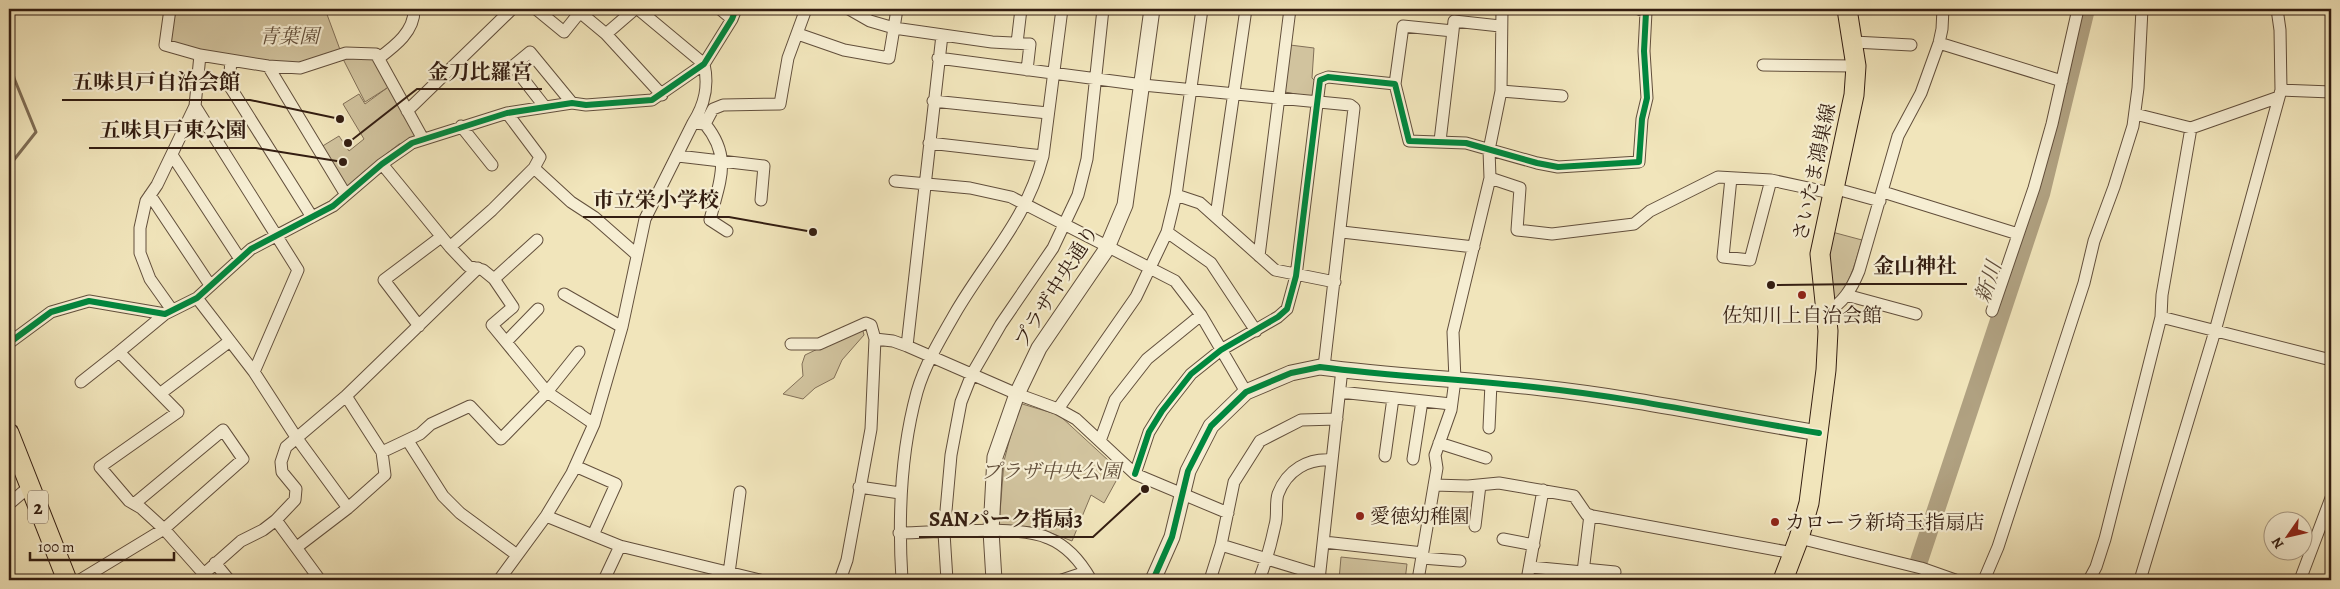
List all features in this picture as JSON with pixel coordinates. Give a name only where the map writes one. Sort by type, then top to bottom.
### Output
[{"type":"main road","name":"さいたま鴻巣線","points":[[1783,580],[1796,546],[1812,489],[1819,433],[1828,351],[1820,254],[1854,94],[1856,66],[1854,42],[1847,9]]},
{"type":"main road","name":"2","points":[[9,434],[67,580]]},
{"type":"street","points":[[170,9],[164,45],[200,55],[268,66],[300,68],[346,53],[376,54],[423,139]]},
{"type":"street","points":[[378,58],[398,44],[413,23],[414,9]]},
{"type":"street","points":[[407,111],[512,9]]},
{"type":"street","points":[[536,9],[564,32],[578,10],[606,34],[662,95]]},
{"type":"street","points":[[606,34],[637,9],[704,64],[706,93],[699,124]]},
{"type":"street","points":[[81,382],[169,312],[196,298],[251,249],[333,206],[382,164],[412,143],[507,113],[572,103],[586,105],[652,100],[662,95],[704,64],[734,14],[720,9]]},
{"type":"street","points":[[499,580],[546,516],[575,466],[594,424],[622,328],[636,254],[645,219],[678,156],[699,124],[713,109],[723,105],[780,104],[788,58],[806,9]]},
{"type":"street","points":[[849,9],[870,20],[894,28],[1030,44],[1027,70]]},
{"type":"street","points":[[798,34],[844,50],[890,58],[897,9]]},
{"type":"street","points":[[1017,43],[1021,9]]},
{"type":"street","points":[[902,580],[899,533],[900,493],[910,423],[918,391],[932,356],[956,311],[1027,204],[1043,156],[1062,9]]},
{"type":"street","points":[[947,580],[944,533],[951,455],[961,402],[972,374],[1000,324],[1052,248],[1078,195],[1087,159],[1094,79],[1103,9]]},
{"type":"street","name":"プラザ中央通り","points":[[994,580],[991,531],[995,457],[1017,394],[1039,348],[1108,246],[1125,205],[1152,9]]},
{"type":"street","points":[[1058,409],[1136,297],[1167,232],[1176,195],[1202,9]]},
{"type":"street","points":[[1216,216],[1246,9]]},
{"type":"street","points":[[1258,256],[1280,99],[1290,9]]},
{"type":"street","points":[[1418,580],[1437,468],[1435,455],[1452,404],[1455,380],[1453,332],[1490,178],[1489,150],[1500,91],[1500,26],[1502,9]]},
{"type":"street","points":[[1453,31],[1403,26],[1395,84],[1409,141],[1466,143],[1558,166],[1639,162],[1642,119],[1647,98],[1644,51],[1646,12],[1639,9]]},
{"type":"street","points":[[1826,312],[1840,303],[1859,271],[1882,197],[1898,136],[1921,93],[1939,43],[1943,9]]},
{"type":"street","points":[[1992,311],[2034,188],[2062,81],[2078,9]]},
{"type":"street","points":[[1984,580],[1998,547],[2041,416],[2084,283],[2094,242],[2118,174],[2135,114],[2142,9]]},
{"type":"street","points":[[2140,580],[2215,331],[2280,93],[2280,30],[2277,9]]},
{"type":"street","points":[[1440,141],[1454,21],[1500,26]]},
{"type":"street","points":[[906,346],[942,35]]},
{"type":"street","points":[[1854,42],[1911,46]]},
{"type":"street","points":[[1939,43],[2062,81]]},
{"type":"street","points":[[546,107],[513,66],[530,52],[572,103]]},
{"type":"street","points":[[169,312],[150,279],[140,253],[140,228],[146,201],[172,155],[195,106],[200,55]]},
{"type":"street","points":[[938,58],[1054,72],[1094,79],[1350,105],[1354,108],[1342,232],[1324,367]]},
{"type":"street","points":[[231,60],[229,85],[312,217]]},
{"type":"street","points":[[1763,65],[1856,66]]},
{"type":"street","points":[[268,66],[346,195]]},
{"type":"street","points":[[1135,474],[1149,432],[1162,411],[1192,374],[1221,350],[1256,331],[1287,309],[1296,276],[1320,80],[1328,77],[1395,84]]},
{"type":"street","points":[[1500,91],[1562,96]]},
{"type":"street","points":[[2135,114],[2190,128],[2280,93],[2331,92]]},
{"type":"street","points":[[934,101],[1048,114]]},
{"type":"street","points":[[195,106],[298,270],[254,372]]},
{"type":"street","points":[[450,247],[492,210],[534,168],[540,157],[507,113]]},
{"type":"street","points":[[699,124],[717,141],[723,161],[710,220],[727,232]]},
{"type":"street","points":[[461,126],[492,165]]},
{"type":"street","points":[[2088,580],[2096,567],[2105,539],[2161,317],[2162,295],[2190,128]]},
{"type":"street","points":[[929,143],[1043,156]]},
{"type":"street","points":[[172,155],[240,259]]},
{"type":"street","points":[[678,156],[764,166],[761,200]]},
{"type":"street","points":[[382,164],[450,247],[468,266],[478,268],[494,279],[513,307],[492,325],[547,392],[594,424]]},
{"type":"street","points":[[534,168],[570,202],[594,217],[636,254]]},
{"type":"street","points":[[1490,178],[1520,188],[1517,230],[1552,234],[1634,224],[1650,211],[1718,177],[1771,180],[1832,191],[1882,197],[2018,234]]},
{"type":"street","points":[[1731,178],[1723,256],[1750,260],[1771,180]]},
{"type":"street","points":[[895,181],[970,188],[1010,197],[1151,267],[1175,281],[1201,315],[1246,392]]},
{"type":"street","points":[[150,195],[210,284]]},
{"type":"street","points":[[1176,195],[1200,203],[1275,270],[1296,276],[1335,282]]},
{"type":"street","points":[[1167,232],[1211,263],[1256,331]]},
{"type":"street","points":[[1342,232],[1474,247]]},
{"type":"street","points":[[419,326],[384,280],[441,236]]},
{"type":"street","points":[[494,279],[537,240]]},
{"type":"street","points":[[119,352],[178,412],[100,467],[134,504],[164,529],[200,577],[241,540],[263,530],[296,500],[296,489],[282,472],[282,462],[286,447],[346,396],[478,268]]},
{"type":"street","points":[[564,294],[622,328]]},
{"type":"street","points":[[1846,295],[1916,314]]},
{"type":"street","points":[[196,298],[254,372],[296,438],[348,508]]},
{"type":"street","points":[[9,343],[51,312],[89,301],[169,312]]},
{"type":"street","points":[[506,342],[538,309]]},
{"type":"street","points":[[1100,441],[1115,400],[1147,359],[1201,315]]},
{"type":"street","points":[[2161,317],[2331,360]]},
{"type":"street","points":[[791,344],[819,344],[866,323],[871,325],[876,340],[871,429],[847,560],[840,580]]},
{"type":"street","points":[[876,340],[894,342],[906,346],[1017,394],[1058,409],[1076,420],[1135,474],[1228,513]]},
{"type":"street","points":[[161,393],[230,341]]},
{"type":"street","points":[[382,452],[408,441],[431,424],[470,406],[501,439],[547,392],[579,352]]},
{"type":"street","points":[[1154,580],[1172,537],[1188,471],[1211,426],[1246,392],[1290,373],[1324,367],[1491,383],[1640,400],[1703,414],[1819,433]]},
{"type":"street","points":[[1221,545],[1320,578],[1342,369]]},
{"type":"street","points":[[1489,428],[1491,383]]},
{"type":"street","points":[[1340,392],[1452,404]]},
{"type":"street","points":[[297,547],[348,508],[385,475],[382,452],[346,396]]},
{"type":"street","points":[[1385,456],[1393,398]]},
{"type":"street","points":[[1414,459],[1422,401]]},
{"type":"street","points":[[1210,580],[1221,545],[1234,482],[1260,441],[1301,420],[1337,419]]},
{"type":"street","points":[[80,580],[164,529],[243,459],[223,430],[134,504]]},
{"type":"street","points":[[408,441],[443,496],[460,513],[517,555]]},
{"type":"street","points":[[1439,443],[1486,458]]},
{"type":"street","points":[[1259,580],[1267,559],[1276,522],[1278,495],[1289,475],[1302,465],[1318,459],[1332,460]]},
{"type":"street","points":[[575,466],[616,484],[593,535]]},
{"type":"street","points":[[1434,485],[1499,483],[1543,490],[1574,496],[1587,515],[1796,546],[1921,568],[1955,580]]},
{"type":"street","points":[[1475,526],[1480,485]]},
{"type":"street","points":[[9,504],[30,486]]},
{"type":"street","points":[[859,487],[900,493]]},
{"type":"street","points":[[1527,580],[1543,490]]},
{"type":"street","points":[[729,573],[740,492]]},
{"type":"street","points":[[2300,580],[2331,498]]},
{"type":"street","points":[[1583,574],[1590,515]]},
{"type":"street","points":[[546,516],[620,546],[760,580]]},
{"type":"street","points":[[276,520],[320,580]]},
{"type":"street","points":[[899,533],[1016,531],[1048,537],[1069,550],[1089,576],[1062,580]]},
{"type":"street","points":[[1503,539],[1534,545]]},
{"type":"street","points":[[1324,542],[1460,561]]},
{"type":"street","points":[[604,580],[620,546]]},
{"type":"street","points":[[215,563],[229,580]]},
{"type":"street","points":[[1530,567],[1583,574],[1615,572]]},
{"type":"green space","name":"青葉園","points":[[175,9],[325,9],[342,55],[300,64],[241,61],[168,42]]},
{"type":"green space","points":[[1290,45],[1314,48],[1312,78],[1315,81],[1314,94],[1310,97],[1285,92]]},
{"type":"green space","points":[[373,58],[419,139],[399,144],[361,174],[350,186],[345,186],[321,147],[339,136],[349,151],[364,139],[343,104],[359,94],[365,104],[387,88],[365,102],[343,59]]},
{"type":"green space","points":[[1832,232],[1862,240],[1850,277],[1838,298],[1831,298],[1829,266]]},
{"type":"green space","points":[[860,329],[864,335],[842,360],[834,378],[815,388],[803,399],[783,394],[803,376],[802,364],[805,355]]},
{"type":"green space","name":"プラザ中央公園","points":[[1019,403],[1059,415],[1121,472],[1104,503],[1091,495],[1072,541],[1035,527],[999,526],[1004,461]]},
{"type":"green space","points":[[1341,557],[1407,564],[1405,580],[1339,580]]},
{"type":"waterway","name":"新川","points":[[1918,564],[2041,194],[2086,9]]},
{"type":"waterway","points":[[9,55],[14,78],[36,132],[9,166]]},
{"type":"cycle path","points":[[9,343],[51,312],[89,301],[165,314],[197,298],[251,249],[333,206],[382,164],[412,143],[507,113],[572,103],[586,105],[652,100],[704,64],[732,19],[736,9]]},
{"type":"cycle path","points":[[1135,474],[1149,432],[1162,411],[1191,374],[1221,350],[1278,317],[1287,309],[1296,276],[1320,80],[1328,77],[1395,84],[1409,141],[1466,143],[1558,167],[1639,162],[1642,119],[1647,98],[1644,51],[1646,12],[1639,9]]},
{"type":"cycle path","points":[[1153,580],[1172,537],[1188,471],[1211,426],[1246,392],[1291,373],[1320,367],[1542,388],[1646,403],[1819,433]]},
{"type":"place","name":"五味貝戸自治会館","points":[[340,119]]},
{"type":"place","name":"金刀比羅宮","points":[[348,143]]},
{"type":"place","name":"五味貝戸東公園","points":[[343,162]]},
{"type":"place","name":"市立栄小学校","points":[[813,232]]},
{"type":"place","name":"金山神社","points":[[1771,285]]},
{"type":"place","name":"佐知川上自治会館","points":[[1802,295]]},
{"type":"place","name":"SANパーク指扇3","points":[[1145,489]]},
{"type":"place","name":"愛徳幼稚園","points":[[1360,516]]},
{"type":"place","name":"カローラ新埼玉指扇店","points":[[1775,522]]}]
